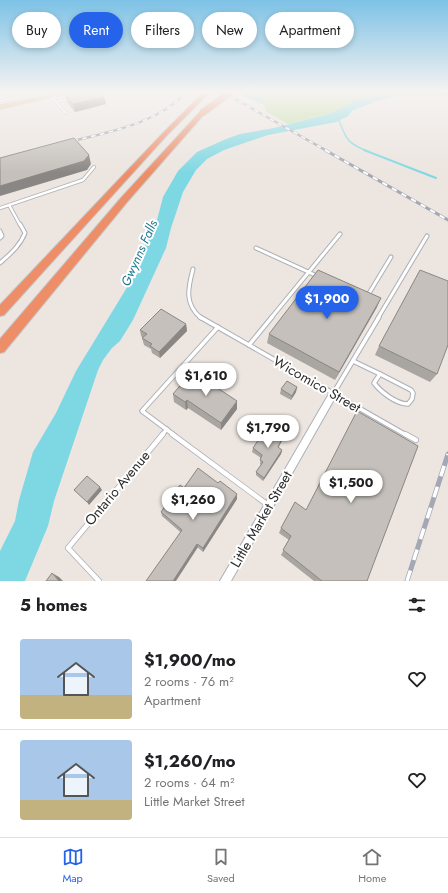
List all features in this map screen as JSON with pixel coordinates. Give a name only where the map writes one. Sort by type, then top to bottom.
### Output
[{"type":"highway","points":[[0,312],[180,119]]},
{"type":"highway","points":[[0,348],[124,200],[197,119]]},
{"type":"street","name":"Little Market Street","points":[[225,581],[333,394]]},
{"type":"lane","points":[[0,208],[83,180],[94,167]]},
{"type":"lane","points":[[0,264],[17,247],[23,238],[24,233],[9,205]]},
{"type":"lane","points":[[0,231],[2,236],[0,238]]},
{"type":"lane","points":[[249,345],[340,234]]},
{"type":"lane","points":[[333,394],[427,236]]},
{"type":"lane","points":[[256,248],[323,278]]},
{"type":"lane","points":[[366,298],[391,257]]},
{"type":"lane","name":"Wicomico Street","points":[[193,269],[188,293],[188,303],[192,310],[218,327],[333,394],[416,440]]},
{"type":"lane","points":[[218,327],[142,411],[268,506]]},
{"type":"lane","points":[[353,361],[380,374],[411,390],[413,393],[412,399],[408,404],[403,404],[377,389],[374,383],[380,374]]},
{"type":"lane","name":"Ontario Avenue","points":[[99,581],[68,548],[167,429]]},
{"type":"green space","points":[[279,119],[308,119],[288,124]]},
{"type":"water","name":"Gwynns Falls","points":[[309,119],[342,119],[336,122],[268,135],[224,150],[207,159],[196,170],[183,192],[166,248],[133,320],[120,341],[112,348],[103,360],[98,370],[54,501],[48,526],[25,581],[0,581],[0,551],[15,521],[19,500],[33,452],[56,413],[76,371],[137,271],[149,234],[156,224],[163,197],[178,171],[197,152],[226,139],[240,134],[274,128]]},
{"type":"building","points":[[74,138],[89,155],[84,161],[0,186],[0,158]]},
{"type":"building","points":[[318,270],[381,298],[339,372],[269,334]]},
{"type":"building","points":[[420,270],[448,281],[448,345],[437,374],[379,346]]},
{"type":"building","points":[[161,309],[186,324],[159,352],[150,346],[152,344],[142,338],[147,334],[140,330]]},
{"type":"building","points":[[190,374],[202,381],[204,379],[237,401],[221,423],[187,400],[185,402],[173,394]]},
{"type":"building","points":[[287,381],[297,387],[292,396],[281,389]]},
{"type":"building","points":[[357,411],[418,446],[367,581],[322,581],[283,550],[291,536],[281,528],[295,502],[306,510]]},
{"type":"building","points":[[268,425],[284,435],[278,447],[282,450],[264,478],[256,472],[263,462],[260,460],[262,455],[253,448]]},
{"type":"building","points":[[198,468],[218,483],[220,481],[237,494],[203,548],[197,544],[173,581],[146,581],[182,530],[161,512],[180,485],[184,488]]},
{"type":"building","points":[[87,476],[100,487],[87,502],[74,490]]},
{"type":"building","points":[[52,573],[59,581],[46,581]]},
{"type":"waterway","points":[[338,119],[348,139],[355,145],[367,151]]},
{"type":"waterway","points":[[364,150],[436,178]]},
{"type":"railway","points":[[65,143],[114,131],[148,119]]},
{"type":"railway","points":[[271,119],[327,151]]},
{"type":"railway","points":[[325,150],[448,220]]},
{"type":"railway","points":[[407,581],[448,454]]}]
